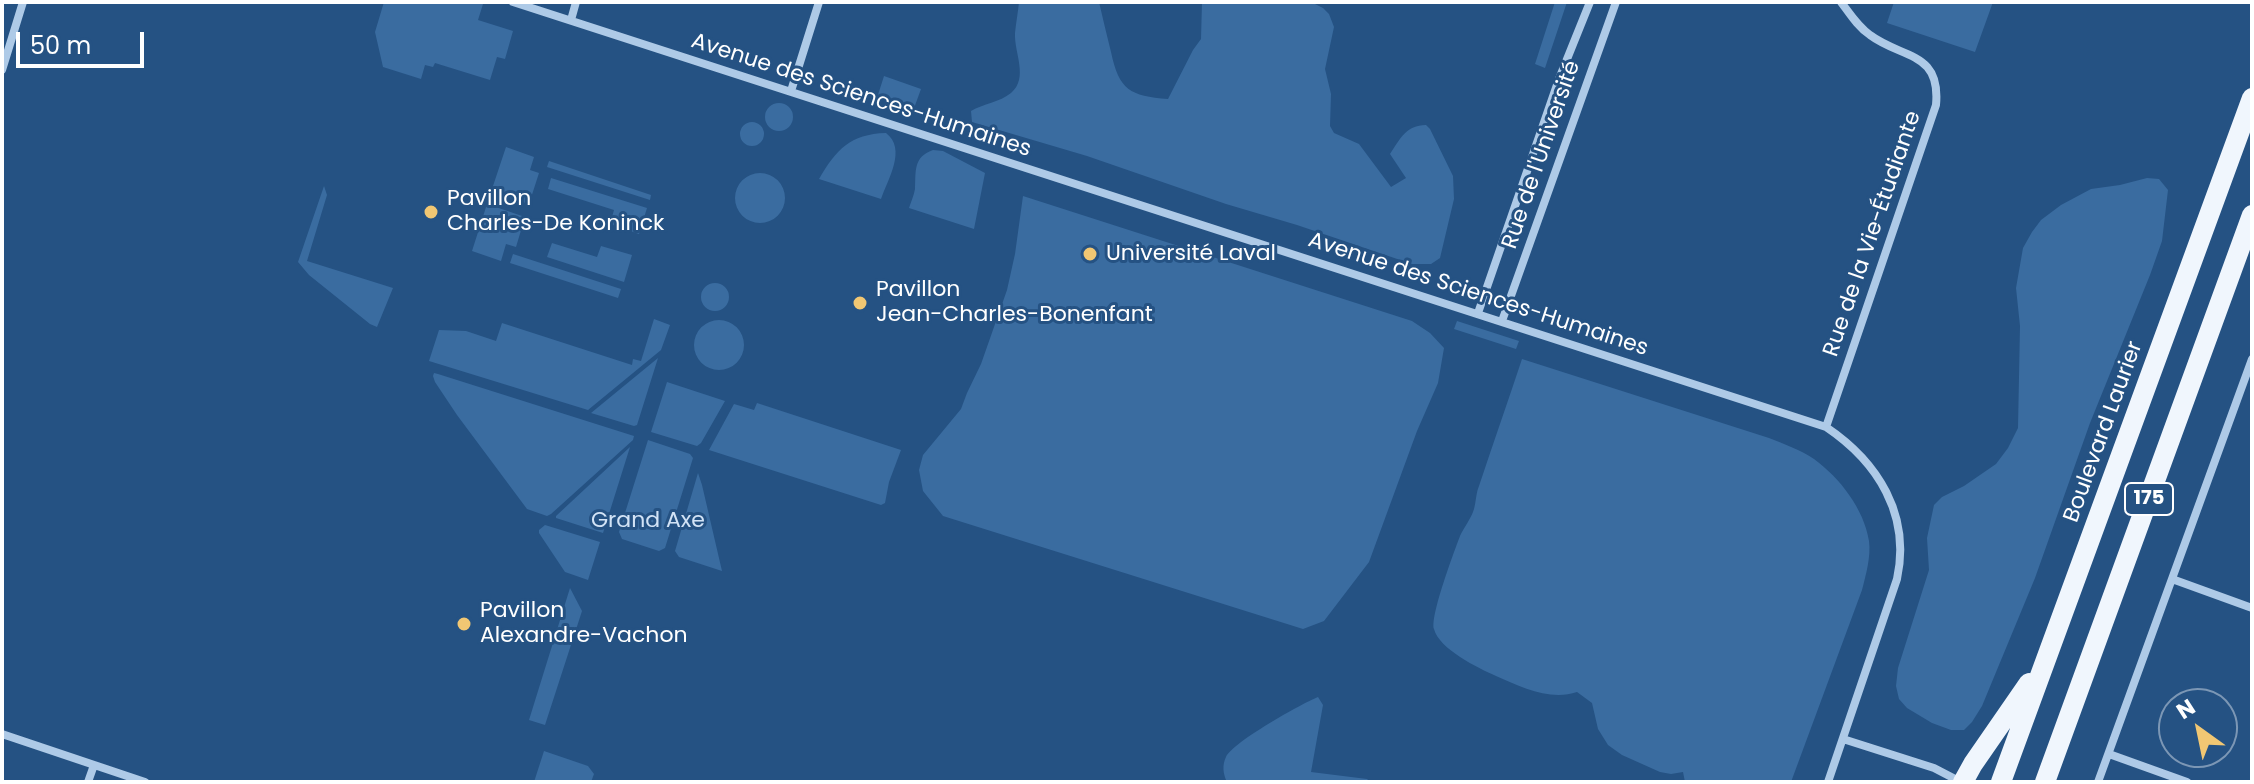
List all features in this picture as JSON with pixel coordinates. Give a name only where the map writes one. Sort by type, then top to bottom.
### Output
[{"type":"main road","name":"Boulevard Laurier","points":[[2001,782],[2252,98]]},
{"type":"main road","name":"175","points":[[2045,782],[2252,215]]},
{"type":"main road","points":[[1963,782],[2050,649]]},
{"type":"street","points":[[2,70],[23,2]]},
{"type":"street","name":"Avenue des Sciences-Humaines","points":[[513,2],[1826,427],[1863,456],[1878,477],[1893,507],[1901,563],[1828,782]]},
{"type":"street","points":[[571,20],[576,2]]},
{"type":"street","points":[[791,91],[819,2]]},
{"type":"street","name":"Rue de l'Université","points":[[1478,313],[1559,79],[1590,2]]},
{"type":"street","name":"Rue de l'Université","points":[[1502,321],[1616,2]]},
{"type":"street","name":"Rue de la Vie-Étudiante","points":[[1826,427],[1902,208],[1937,96],[1935,80],[1927,66],[1912,55],[1872,37],[1841,2]]},
{"type":"street","points":[[2098,782],[2252,359]]},
{"type":"street","points":[[2172,579],[2252,608]]},
{"type":"street","points":[[2,734],[145,782]]},
{"type":"street","points":[[1843,739],[1934,768],[1963,782]]},
{"type":"street","points":[[2109,754],[2187,782]]},
{"type":"street","points":[[88,782],[94,765]]},
{"type":"green space","points":[[384,2],[483,4],[478,20],[513,31],[505,59],[497,57],[490,80],[435,63],[433,67],[425,65],[421,79],[383,67],[375,32]]},
{"type":"green space","points":[[1019,2],[1099,2],[1114,65],[1123,83],[1135,93],[1168,99],[1201,39],[1202,2],[1311,2],[1323,8],[1334,27],[1325,69],[1331,94],[1330,126],[1334,133],[1359,144],[1391,187],[1406,178],[1390,154],[1408,130],[1426,125],[1453,176],[1454,199],[1440,258],[1431,264],[1412,264],[1087,156],[972,122],[971,111],[1007,96],[1019,80],[1015,33]]},
{"type":"green space","points":[[1555,2],[1567,2],[1545,68],[1535,64]]},
{"type":"green space","points":[[1894,2],[1993,2],[1975,52],[1887,23]]},
{"type":"green space","points":[[884,76],[921,89],[913,111],[877,98]]},
{"type":"green space","points":[[779,103],[789,107],[793,117],[789,127],[779,131],[769,127],[765,117],[769,107]]},
{"type":"green space","points":[[752,122],[760,126],[764,134],[760,142],[752,146],[744,142],[740,134],[744,126]]},
{"type":"green space","points":[[886,133],[895,147],[895,156],[881,199],[819,179],[838,152],[853,140]]},
{"type":"green space","points":[[506,147],[534,157],[530,170],[539,173],[529,204],[491,192]]},
{"type":"green space","points":[[933,150],[943,151],[985,173],[974,229],[909,208],[919,161]]},
{"type":"green space","points":[[549,161],[651,195],[650,200],[547,167]]},
{"type":"green space","points":[[760,173],[777,181],[785,198],[777,215],[760,223],[743,215],[735,198],[743,181]]},
{"type":"green space","points":[[551,178],[647,208],[639,234],[610,224],[614,210],[548,189]]},
{"type":"green space","points":[[2147,178],[2159,179],[2168,190],[2162,241],[2090,423],[2035,578],[1982,706],[1972,722],[1964,730],[1951,730],[1932,723],[1907,708],[1899,699],[1896,686],[1898,668],[1929,570],[1927,538],[1934,505],[1996,464],[2018,428],[2020,326],[2016,288],[2023,248],[2041,220],[2061,205],[2091,189]]},
{"type":"green space","points":[[324,186],[327,195],[307,261],[393,288],[377,327],[309,275],[298,262]]},
{"type":"green space","points":[[1023,196],[1412,321],[1430,333],[1444,348],[1438,383],[1369,562],[1324,621],[1303,629],[943,516],[923,491],[919,470],[923,455],[961,409],[981,364],[1007,290]]},
{"type":"green space","points":[[487,204],[525,217],[516,247],[506,244],[501,261],[472,251]]},
{"type":"green space","points":[[552,243],[597,257],[601,246],[632,255],[624,282],[547,257]]},
{"type":"green space","points":[[513,254],[621,289],[618,298],[510,263]]},
{"type":"green space","points":[[715,283],[725,287],[729,297],[725,307],[715,311],[705,307],[701,297],[705,287]]},
{"type":"green space","points":[[654,319],[670,325],[661,350],[588,410],[429,361],[439,330],[466,331],[496,341],[502,323],[632,365],[633,359],[641,361]]},
{"type":"green space","points":[[719,320],[736,328],[744,345],[736,362],[719,370],[702,362],[694,345],[702,328]]},
{"type":"green space","points":[[1457,321],[1519,341],[1516,349],[1454,329]]},
{"type":"green space","points":[[658,358],[637,425],[591,413]]},
{"type":"green space","points":[[1522,359],[1786,445],[1824,467],[1842,485],[1856,506],[1869,541],[1862,590],[1791,782],[1685,782],[1683,772],[1660,772],[1622,755],[1608,745],[1598,729],[1592,703],[1577,692],[1546,694],[1515,684],[1460,657],[1437,636],[1434,622],[1443,584],[1460,536],[1474,509]]},
{"type":"green space","points":[[434,373],[634,436],[633,440],[547,516],[527,509],[457,415],[435,382]]},
{"type":"green space","points":[[667,382],[725,401],[697,446],[651,432]]},
{"type":"green space","points":[[757,403],[901,450],[885,503],[881,505],[709,450],[734,404],[754,410]]},
{"type":"green space","name":"Grand Axe","points":[[648,440],[690,454],[693,458],[665,548],[659,551],[622,539],[619,532]]},
{"type":"green space","points":[[630,447],[603,533],[556,518],[556,516]]},
{"type":"green space","points":[[698,473],[722,571],[679,557],[675,551]]},
{"type":"green space","points":[[545,525],[600,542],[588,580],[565,572],[539,533]]},
{"type":"green space","points":[[570,588],[582,611],[545,725],[529,720]]},
{"type":"green space","points":[[1318,697],[1323,705],[1311,772],[1367,779],[1370,782],[1227,782],[1224,763],[1231,750],[1268,724]]},
{"type":"green space","points":[[544,751],[588,766],[594,774],[591,782],[534,782]]},
{"type":"place","name":"Pavillon Charles-De Koninck","points":[[431,212]]},
{"type":"place","name":"Université Laval","points":[[1090,254]]},
{"type":"place","name":"Pavillon Jean-Charles-Bonenfant","points":[[860,303]]},
{"type":"place","name":"Pavillon Alexandre-Vachon","points":[[464,624]]}]
